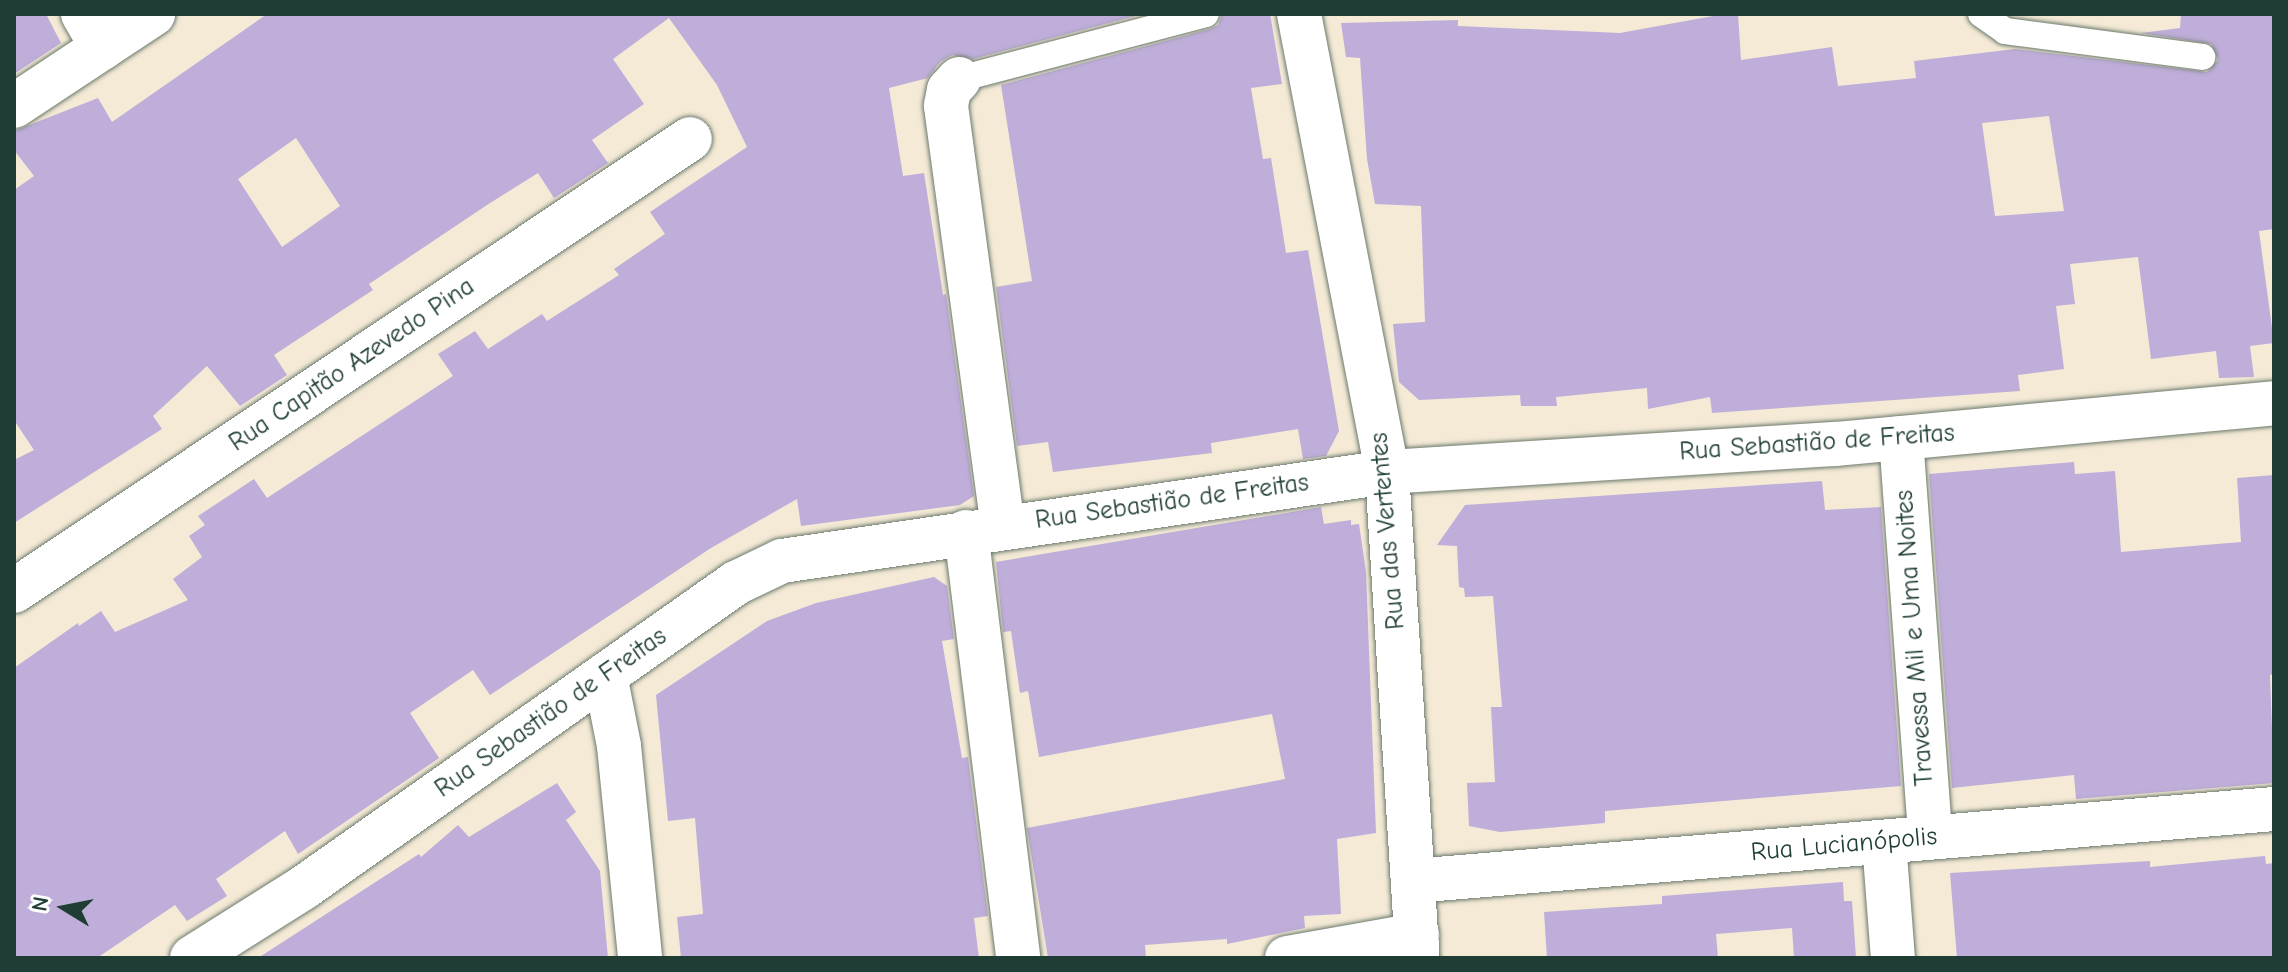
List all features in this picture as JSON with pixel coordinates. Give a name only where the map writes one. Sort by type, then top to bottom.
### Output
[{"type":"street","points":[[14,106],[93,31],[153,14]]},
{"type":"street","name":"Rua das Vertentes","points":[[1299,14],[1387,472],[1417,946]]},
{"type":"street","points":[[959,79],[949,90],[946,106],[1018,958]]},
{"type":"street","name":"Rua Capitão Azevedo Pina","points":[[14,591],[690,139]]},
{"type":"street","name":"Rua Sebastião de Freitas","points":[[192,958],[303,888],[736,583],[782,561],[1387,472],[1901,438],[2274,403]]},
{"type":"street","name":"Travessa Mil e Uma Noites","points":[[1901,438],[1930,837]]},
{"type":"street","points":[[605,675],[619,746],[640,958]]},
{"type":"street","name":"Rua Lucianópolis","points":[[1413,881],[2274,809]]},
{"type":"street","points":[[1884,842],[1893,958]]},
{"type":"street","points":[[1287,958],[1417,946]]},
{"type":"lane","points":[[959,79],[1206,14]]},
{"type":"lane","points":[[1981,14],[2005,31],[2202,57]]},
{"type":"building","points":[[14,14],[46,14],[61,43],[14,74]]},
{"type":"building","points":[[267,14],[1143,14],[973,59],[952,55],[940,62],[928,78],[889,88],[903,176],[924,173],[943,295],[946,294],[974,496],[960,505],[801,526],[797,499],[711,548],[490,695],[473,670],[410,713],[439,758],[298,854],[285,831],[216,879],[227,896],[187,921],[175,905],[97,958],[14,958],[14,668],[78,623],[79,626],[101,611],[115,632],[188,600],[173,579],[202,557],[189,536],[205,525],[198,516],[254,479],[267,498],[453,376],[438,354],[475,331],[488,349],[542,314],[547,321],[619,275],[614,269],[665,234],[650,212],[747,147],[717,85],[669,18],[613,59],[644,104],[592,140],[608,163],[554,198],[538,173],[487,205],[369,284],[373,290],[274,355],[287,375],[240,406],[207,366],[153,416],[162,429],[14,523],[14,460],[34,450],[14,420],[14,190],[34,176],[14,150],[14,131],[98,98],[112,122]],"holes":[[[296,138],[340,206],[282,247],[238,179]]]},
{"type":"building","points":[[1222,14],[1270,14],[1282,84],[1251,88],[1263,159],[1271,158],[1286,253],[1308,250],[1339,431],[1326,456],[1303,459],[1298,429],[1211,443],[1212,453],[1053,472],[1048,442],[1017,446],[996,287],[1032,281],[1001,85],[1210,29],[1218,25]]},
{"type":"building","points":[[1738,14],[1741,60],[1832,47],[1838,86],[1916,78],[1914,61],[2015,49],[2207,72],[2218,60],[2211,44],[2141,33],[2180,28],[2181,14],[2274,14],[2274,229],[2259,231],[2274,343],[2250,346],[2254,377],[2219,378],[2216,351],[2151,359],[2138,257],[2070,264],[2075,304],[2056,306],[2064,369],[2018,375],[2020,391],[1712,413],[1710,397],[1648,409],[1647,388],[1556,397],[1557,406],[1521,406],[1520,395],[1419,400],[1399,382],[1393,324],[1425,322],[1421,206],[1375,204],[1367,159],[1360,58],[1346,57],[1341,23],[1458,20],[1458,26],[1620,33]],"holes":[[[2049,116],[2064,211],[1995,216],[1982,123]]]},
{"type":"building","points":[[2074,462],[2075,474],[2115,471],[2121,552],[2241,542],[2237,478],[2274,475],[2274,674],[2270,675],[2274,783],[2076,799],[2074,775],[1952,788],[1929,474]]},
{"type":"building","points":[[1822,481],[1825,510],[1881,507],[1901,786],[1605,811],[1605,823],[1500,832],[1469,826],[1467,783],[1495,782],[1491,707],[1502,707],[1493,596],[1465,597],[1464,588],[1459,587],[1457,546],[1437,545],[1465,505]]},
{"type":"building","points":[[1321,507],[1324,524],[1351,520],[1351,525],[1359,524],[1366,572],[1376,833],[1337,839],[1341,914],[1304,916],[1305,928],[1227,944],[1227,939],[1145,945],[1146,958],[1048,958],[1027,828],[1285,779],[1272,714],[1039,757],[1028,691],[1020,693],[1011,631],[1003,632],[996,562]]},
{"type":"building","points":[[934,577],[947,586],[954,639],[942,641],[962,758],[968,757],[988,916],[974,918],[979,958],[681,958],[677,917],[703,914],[695,818],[668,821],[656,695],[767,621],[816,603]]},
{"type":"building","points":[[557,783],[576,812],[566,820],[600,871],[608,958],[258,958],[419,854],[421,857],[458,825],[469,837]]},
{"type":"building","points":[[2265,856],[2266,864],[2274,863],[2274,958],[1957,958],[1950,873],[2150,861],[2150,867]]},
{"type":"building","points":[[1843,882],[1844,901],[1852,901],[1856,958],[1794,958],[1792,928],[1716,934],[1718,958],[1547,958],[1544,912],[1662,904],[1662,896]]}]
